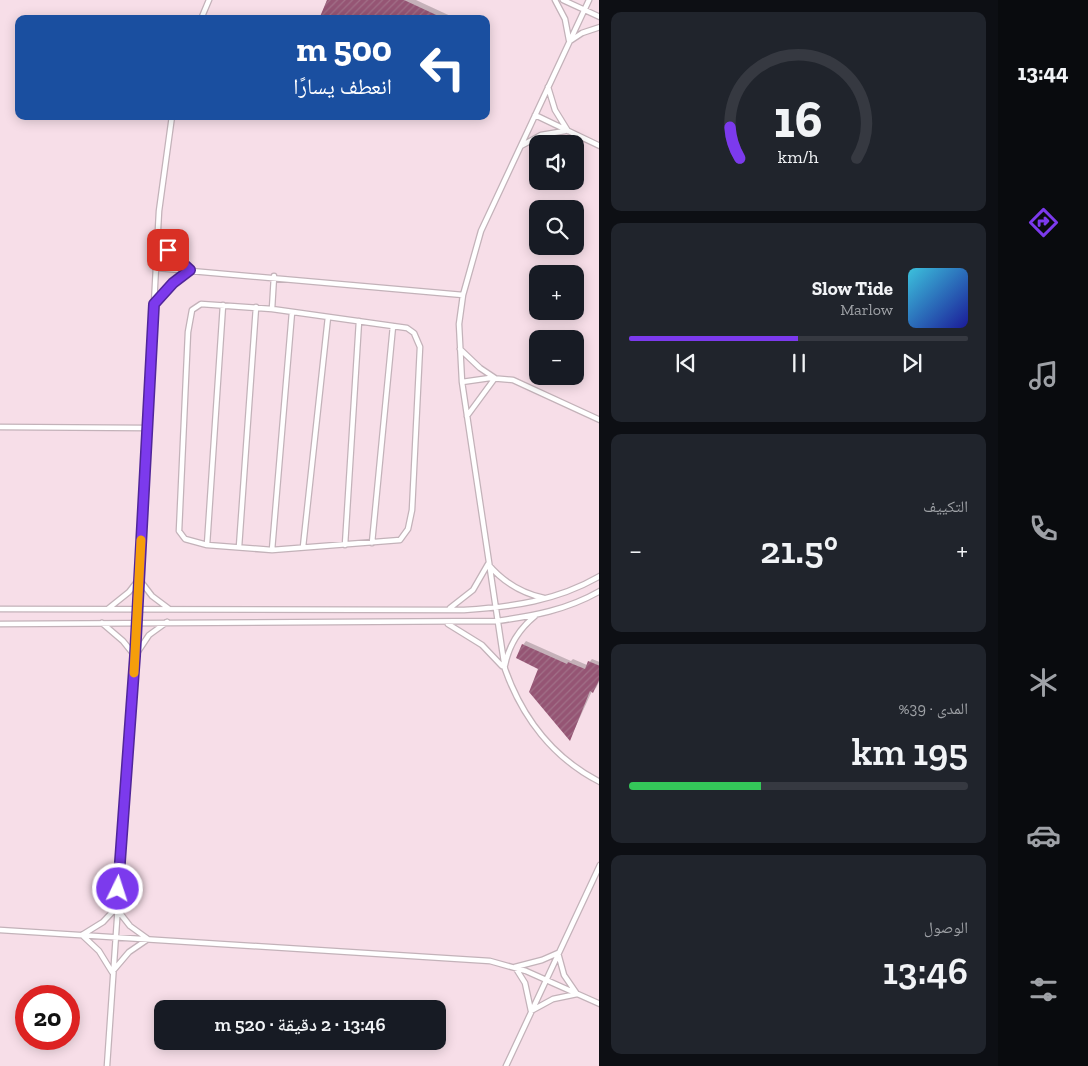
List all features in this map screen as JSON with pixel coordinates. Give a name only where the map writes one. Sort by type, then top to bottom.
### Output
[{"type":"lane","points":[[203,15],[209,0]]},
{"type":"lane","points":[[555,0],[565,19],[569,42]]},
{"type":"lane","points":[[563,0],[599,17]]},
{"type":"lane","points":[[589,0],[481,231],[463,295],[459,324],[459,348],[462,382],[496,621],[505,669],[517,698],[544,739],[579,770],[599,782]]},
{"type":"lane","points":[[569,42],[582,33],[599,27]]},
{"type":"lane","points":[[548,87],[555,110],[569,132]]},
{"type":"lane","points":[[535,115],[599,146]]},
{"type":"lane","points":[[106,1066],[138,609],[157,234],[161,183],[171,120]]},
{"type":"lane","points":[[520,147],[541,135],[555,131],[569,132]]},
{"type":"lane","points":[[157,234],[168,250],[190,270]]},
{"type":"lane","points":[[156,268],[274,276],[463,295]]},
{"type":"lane","points":[[154,304],[173,283],[190,270]]},
{"type":"lane","points":[[272,309],[274,276]]},
{"type":"lane","points":[[201,304],[256,308],[407,328],[414,333],[420,347],[412,510],[408,529],[400,540],[272,550],[207,545],[185,539],[179,531],[188,332],[192,310],[201,304]]},
{"type":"lane","points":[[207,545],[223,305]]},
{"type":"lane","points":[[239,547],[256,308]]},
{"type":"lane","points":[[272,550],[292,312]]},
{"type":"lane","points":[[303,548],[328,317]]},
{"type":"lane","points":[[345,545],[359,321]]},
{"type":"lane","points":[[372,543],[393,326]]},
{"type":"lane","points":[[459,348],[480,368],[495,378]]},
{"type":"lane","points":[[467,416],[495,378]]},
{"type":"lane","points":[[462,382],[495,378],[521,384],[599,420]]},
{"type":"lane","points":[[0,427],[147,428]]},
{"type":"lane","points":[[488,564],[502,578],[518,589],[545,599]]},
{"type":"lane","points":[[447,610],[462,601],[474,590],[488,564]]},
{"type":"lane","points":[[0,609],[447,610],[495,608],[545,599],[571,590],[599,576]]},
{"type":"lane","points":[[108,609],[122,598],[139,578]]},
{"type":"lane","points":[[139,578],[152,596],[169,609]]},
{"type":"lane","points":[[0,624],[496,621],[535,616],[563,608],[599,591]]},
{"type":"lane","points":[[505,669],[508,651],[516,635],[535,616]]},
{"type":"lane","points":[[101,622],[123,641],[135,656]]},
{"type":"lane","points":[[135,656],[149,635],[167,622]]},
{"type":"lane","points":[[444,622],[464,632],[482,645],[505,669]]},
{"type":"lane","points":[[506,1066],[599,865]]},
{"type":"lane","points":[[82,935],[102,922],[116,908]]},
{"type":"lane","points":[[116,908],[130,926],[148,939]]},
{"type":"lane","points":[[0,930],[472,959],[515,967],[546,979],[599,1004]]},
{"type":"lane","points":[[82,935],[99,951],[112,972]]},
{"type":"lane","points":[[112,972],[129,952],[148,939]]},
{"type":"lane","points":[[515,967],[542,960],[558,953]]},
{"type":"lane","points":[[558,953],[564,975],[577,994]]},
{"type":"lane","points":[[515,967],[525,983],[531,1011]]},
{"type":"lane","points":[[531,1011],[554,998],[577,994]]},
{"type":"shaded area","points":[[0,0],[599,0],[599,1066],[0,1066]]},
{"type":"building","points":[[327,0],[404,0],[436,15],[321,15]]},
{"type":"building","points":[[522,644],[567,664],[568,662],[585,669],[588,661],[599,666],[599,680],[593,693],[590,691],[570,741],[529,692],[538,669],[516,658]]},
{"type":"slow traffic","points":[[134,673],[141,540]]},
{"type":"route","points":[[118,889],[135,656],[154,304],[173,283],[190,270],[168,250]]}]
